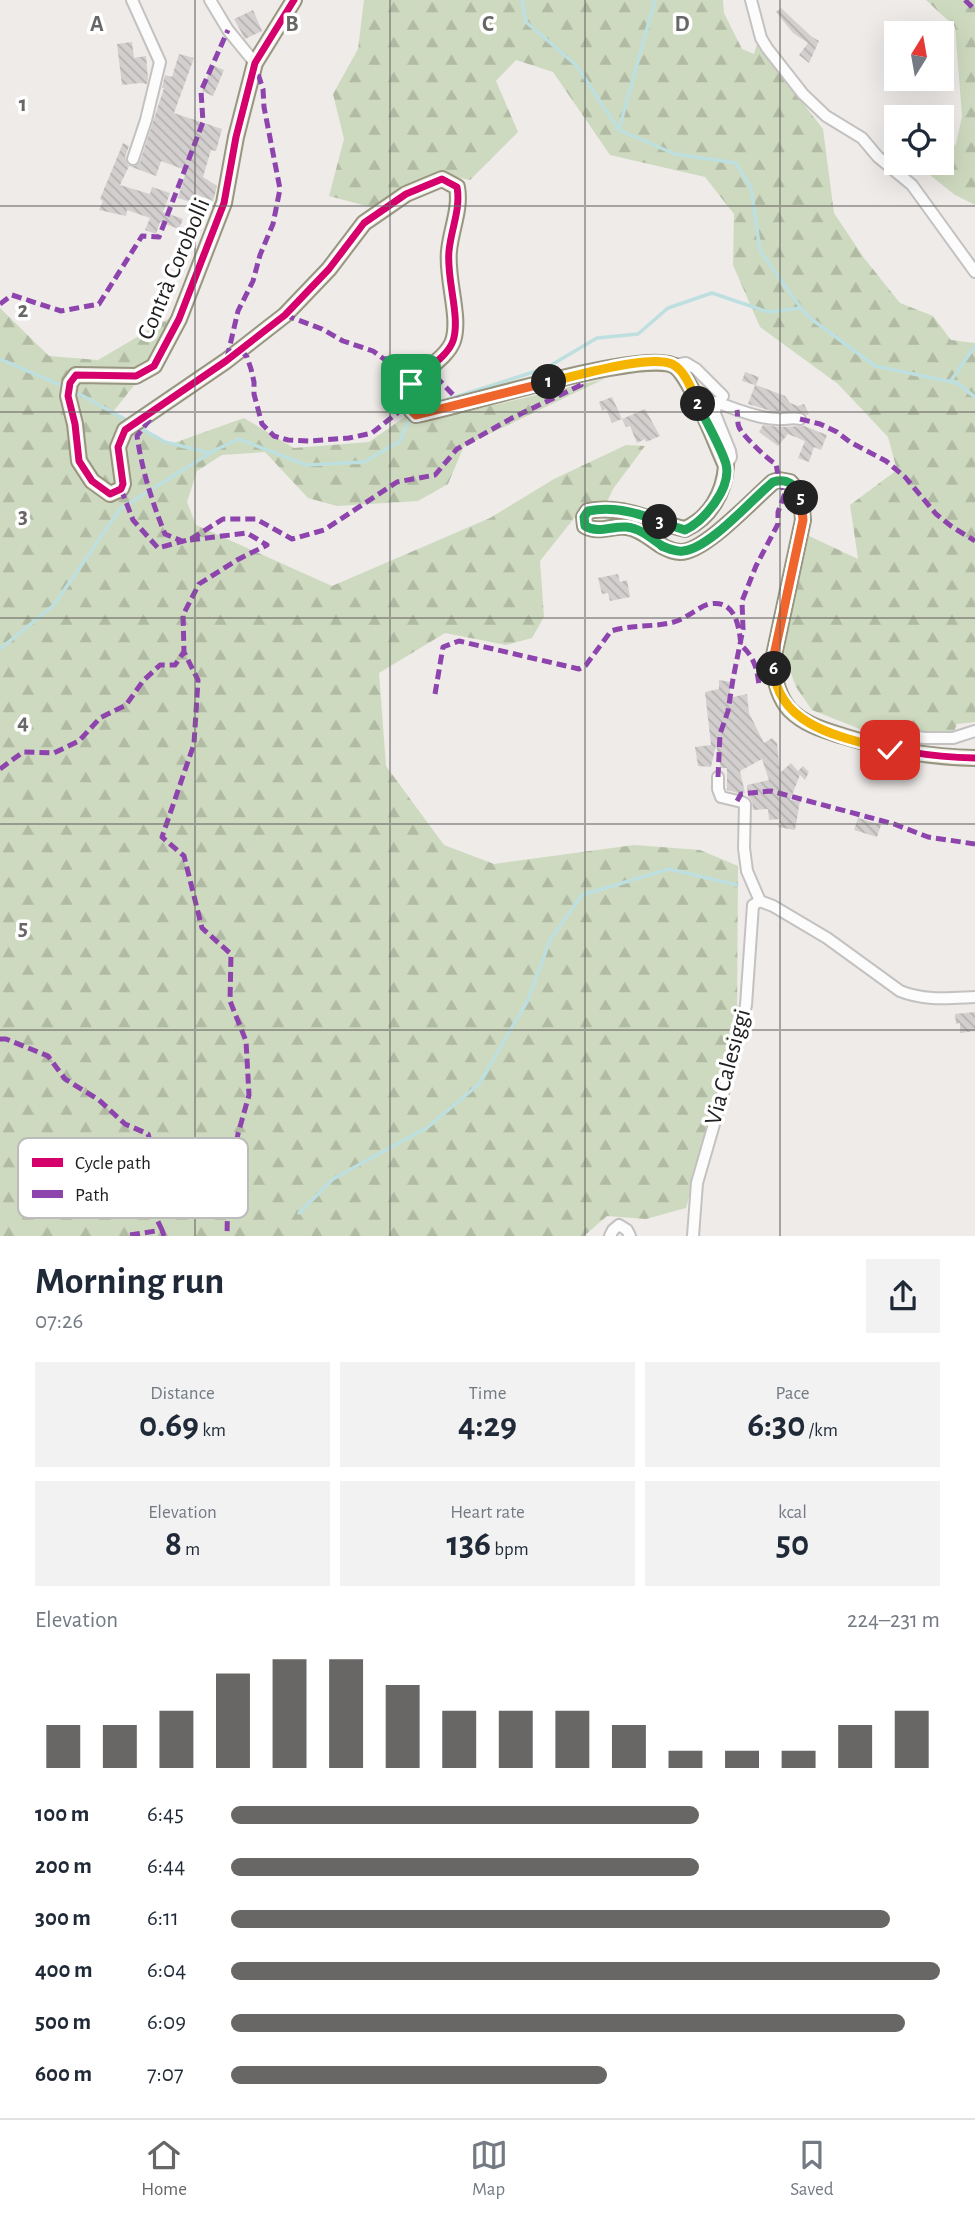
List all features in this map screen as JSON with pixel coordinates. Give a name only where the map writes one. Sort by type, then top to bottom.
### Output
[{"type":"street","points":[[132,0],[160,62],[146,121],[133,159]]},
{"type":"street","points":[[210,0],[228,30],[255,63]]},
{"type":"street","name":"Contrà Corobolli","points":[[295,0],[255,63],[236,136],[224,203],[179,319],[155,366],[136,376],[76,374],[69,389],[79,461],[93,481],[110,494],[121,489],[123,484],[118,447],[125,430],[226,361],[285,315],[329,269],[364,223],[406,194],[442,178],[457,187],[459,200],[449,251],[449,280],[456,327],[452,344],[445,353],[411,384],[405,396],[412,411],[630,363],[661,361],[674,365]]},
{"type":"street","points":[[751,0],[761,38],[803,94],[826,116],[862,138],[878,157],[912,185],[975,272]]},
{"type":"street","points":[[674,365],[687,363],[723,396]]},
{"type":"street","points":[[674,365],[686,378],[726,466],[726,477],[719,497],[696,524],[685,530],[632,512],[601,508],[588,511],[584,517],[585,526],[593,531],[626,527],[644,533],[663,547],[680,552],[693,550],[715,535],[773,482],[790,482],[801,495],[803,520],[773,660],[774,677],[790,709],[810,725],[870,745],[936,758],[975,758]]},
{"type":"street","points":[[726,466],[731,457],[715,414],[716,402],[777,419],[800,418]]},
{"type":"street","points":[[870,745],[882,734],[953,738],[975,731]]},
{"type":"street","points":[[718,777],[721,797],[745,804],[744,848],[747,871],[760,901],[827,939],[900,991],[924,998],[975,997]]},
{"type":"street","name":"Via Calesiggi","points":[[693,1236],[697,1183],[746,1005],[752,905],[760,901]]},
{"type":"street","points":[[610,1236],[620,1225],[630,1236]]},
{"type":"green space","points":[[364,0],[723,0],[724,13],[742,49],[754,54],[757,44],[823,129],[834,213],[864,258],[900,303],[933,316],[951,340],[975,343],[975,722],[957,724],[953,734],[880,737],[812,710],[796,687],[784,654],[787,615],[807,535],[858,559],[850,505],[897,470],[888,437],[838,384],[760,327],[733,265],[734,214],[705,177],[610,155],[553,72],[516,60],[496,81],[518,132],[470,180],[443,174],[374,208],[329,196],[344,139],[333,94],[358,49]]},
{"type":"green space","points":[[926,0],[975,0],[975,205],[955,195],[930,175],[954,175],[954,146],[962,116],[955,27],[954,21],[949,21]]},
{"type":"green space","points":[[0,308],[49,356],[98,360],[175,315],[155,359],[112,413],[171,444],[244,418],[294,448],[369,442],[406,416],[418,423],[604,379],[464,446],[448,484],[418,501],[337,506],[308,498],[265,452],[222,455],[197,471],[187,502],[196,525],[332,586],[490,518],[554,479],[626,445],[645,446],[613,489],[606,504],[575,517],[540,561],[544,617],[532,638],[506,645],[445,633],[379,673],[386,766],[444,845],[494,864],[634,845],[700,850],[738,866],[737,1024],[686,1208],[646,1219],[607,1216],[584,1236],[0,1236]]},
{"type":"building","points":[[781,8],[819,41],[809,63],[799,55],[808,43],[793,33],[776,12]]},
{"type":"building","points":[[253,10],[262,31],[245,39],[234,19]]},
{"type":"building","points":[[132,42],[134,58],[146,56],[147,84],[122,85],[117,44]]},
{"type":"building","points":[[179,54],[194,58],[174,113],[222,129],[216,151],[211,150],[203,177],[217,186],[213,201],[192,196],[190,202],[178,198],[185,170],[161,161],[156,176],[129,166],[120,185],[150,194],[152,187],[170,193],[163,212],[183,219],[179,229],[160,222],[156,234],[145,230],[150,218],[127,210],[126,216],[99,210],[103,201],[100,199],[123,143],[129,146],[125,157],[128,165],[135,166],[140,162],[164,88],[165,75],[172,77]]},
{"type":"building","points":[[212,65],[224,70],[213,96],[202,91]]},
{"type":"building","points":[[745,372],[759,377],[756,385],[785,396],[790,403],[798,406],[804,404],[809,414],[798,411],[771,411],[748,404],[755,385],[742,381]]},
{"type":"building","points":[[612,397],[622,419],[612,423],[606,409],[602,411],[599,402]]},
{"type":"building","points":[[645,409],[660,436],[637,443],[630,426],[626,427],[622,419]]},
{"type":"building","points":[[763,425],[804,426],[827,435],[821,450],[814,447],[809,462],[798,458],[805,441],[788,434],[778,446],[759,432]]},
{"type":"building","points":[[618,574],[620,582],[627,580],[630,597],[610,601],[608,593],[602,594],[598,578]]},
{"type":"building","points":[[719,680],[731,682],[729,698],[747,694],[749,713],[764,743],[772,738],[777,743],[780,773],[791,763],[798,771],[803,766],[809,772],[805,780],[800,775],[790,800],[800,801],[795,830],[778,827],[780,819],[769,820],[768,809],[753,810],[747,785],[769,780],[762,759],[740,771],[745,793],[741,794],[727,790],[727,768],[721,768],[716,745],[711,767],[698,766],[695,747],[711,745],[705,692],[719,689]]},
{"type":"building","points":[[873,757],[893,760],[890,779],[870,775]]},
{"type":"building","points":[[858,818],[881,825],[877,837],[854,830]]},
{"type":"building","points":[[975,1012],[975,1031],[960,1033],[960,1023],[956,1024],[955,1014]]},
{"type":"waterway","points":[[522,0],[526,22],[576,65],[619,130],[675,154],[736,163],[751,188],[760,251],[810,318],[875,366],[957,383],[975,397]]},
{"type":"waterway","points":[[619,129],[655,0]]},
{"type":"waterway","points":[[433,404],[546,368],[597,338],[638,334],[668,308],[712,293],[768,312],[801,308]]},
{"type":"waterway","points":[[950,382],[975,346]]},
{"type":"waterway","points":[[0,359],[65,387]]},
{"type":"waterway","points":[[72,390],[130,422]]},
{"type":"waterway","points":[[0,649],[54,605],[120,509],[215,450],[239,439],[306,465],[364,462],[400,441],[411,414]]},
{"type":"waterway","points":[[137,426],[165,442],[210,453]]},
{"type":"waterway","points":[[299,1213],[333,1179],[428,1127],[479,1084],[528,1000],[550,940],[582,895],[669,869],[737,885]]},
{"type":"marked path","points":[[965,0],[975,10]]},
{"type":"marked path","points":[[0,304],[12,295],[61,311],[99,304],[142,236],[159,237],[203,122],[201,91],[228,30]]},
{"type":"marked path","points":[[227,358],[238,311],[253,281],[273,224],[280,189],[263,89],[256,68]]},
{"type":"marked path","points":[[285,315],[322,329],[343,341],[373,351],[384,359],[402,358],[440,381],[461,403]]},
{"type":"marked path","points":[[241,350],[251,369],[262,424],[274,436],[309,441],[372,433],[406,406]]},
{"type":"marked path","points":[[121,489],[133,520],[158,548],[191,539],[223,519],[256,519],[292,539],[324,530],[397,482],[435,475],[457,449],[512,418],[581,385],[576,376]]},
{"type":"marked path","points":[[718,777],[720,734],[728,711],[743,629],[742,601],[756,566],[778,524],[778,512],[785,493],[776,464],[741,431],[737,410]]},
{"type":"marked path","points":[[150,419],[137,436],[148,486],[165,534],[182,541],[247,533],[267,545],[199,584],[183,615],[184,652],[198,680],[194,744],[162,837],[184,856],[202,928],[231,954],[230,1001],[246,1041],[249,1095],[237,1138]]},
{"type":"marked path","points":[[800,419],[837,432],[886,461],[905,477],[936,514],[975,541]]},
{"type":"marked path","points":[[435,694],[443,647],[459,641],[579,669],[586,665],[611,631],[670,623],[709,604],[725,606],[734,616],[741,645],[754,663],[759,685]]},
{"type":"marked path","points":[[0,769],[23,752],[54,753],[79,741],[100,718],[126,705],[143,681],[160,665],[175,665],[184,652]]},
{"type":"marked path","points":[[737,801],[741,794],[771,791],[894,824],[928,837],[975,844]]},
{"type":"marked path","points":[[0,1039],[48,1056],[65,1079],[99,1100],[125,1124],[148,1134],[149,1138]]},
{"type":"marked path","points":[[156,1218],[162,1230]]},
{"type":"marked path","points":[[227,1218],[227,1236]]},
{"type":"marked path","points":[[130,1235],[162,1230],[164,1236]]},
{"type":"cycle path","points":[[294,0],[255,63],[236,137],[224,203],[179,319],[154,366],[136,376],[76,375],[70,383],[68,396],[75,424],[79,461],[92,481],[110,494],[121,489],[123,484],[118,447],[125,430],[226,361],[285,315],[329,269],[364,223],[406,194],[442,179],[457,187],[458,195],[449,262],[455,331],[447,351],[418,377],[406,395],[408,404],[416,415],[593,371],[659,363],[676,367],[696,398],[726,466],[722,486],[714,504],[702,518],[685,529],[625,512],[601,509],[588,511],[584,517],[585,526],[595,529],[627,527],[673,551],[690,550],[715,535],[773,482],[790,482],[801,495],[803,520],[773,660],[777,686],[786,705],[808,723],[859,741],[908,752],[975,758]]},
{"type":"route","points":[[411,384],[405,396],[406,406],[416,415],[630,363],[661,361],[674,365],[686,378],[726,466],[726,477],[719,497],[696,524],[685,530],[632,512],[601,508],[588,511],[584,517],[585,526],[593,531],[626,527],[644,533],[663,547],[680,552],[693,550],[715,535],[773,482],[790,482],[801,495],[803,520],[773,660],[774,677],[790,709],[810,725],[890,750]]}]
